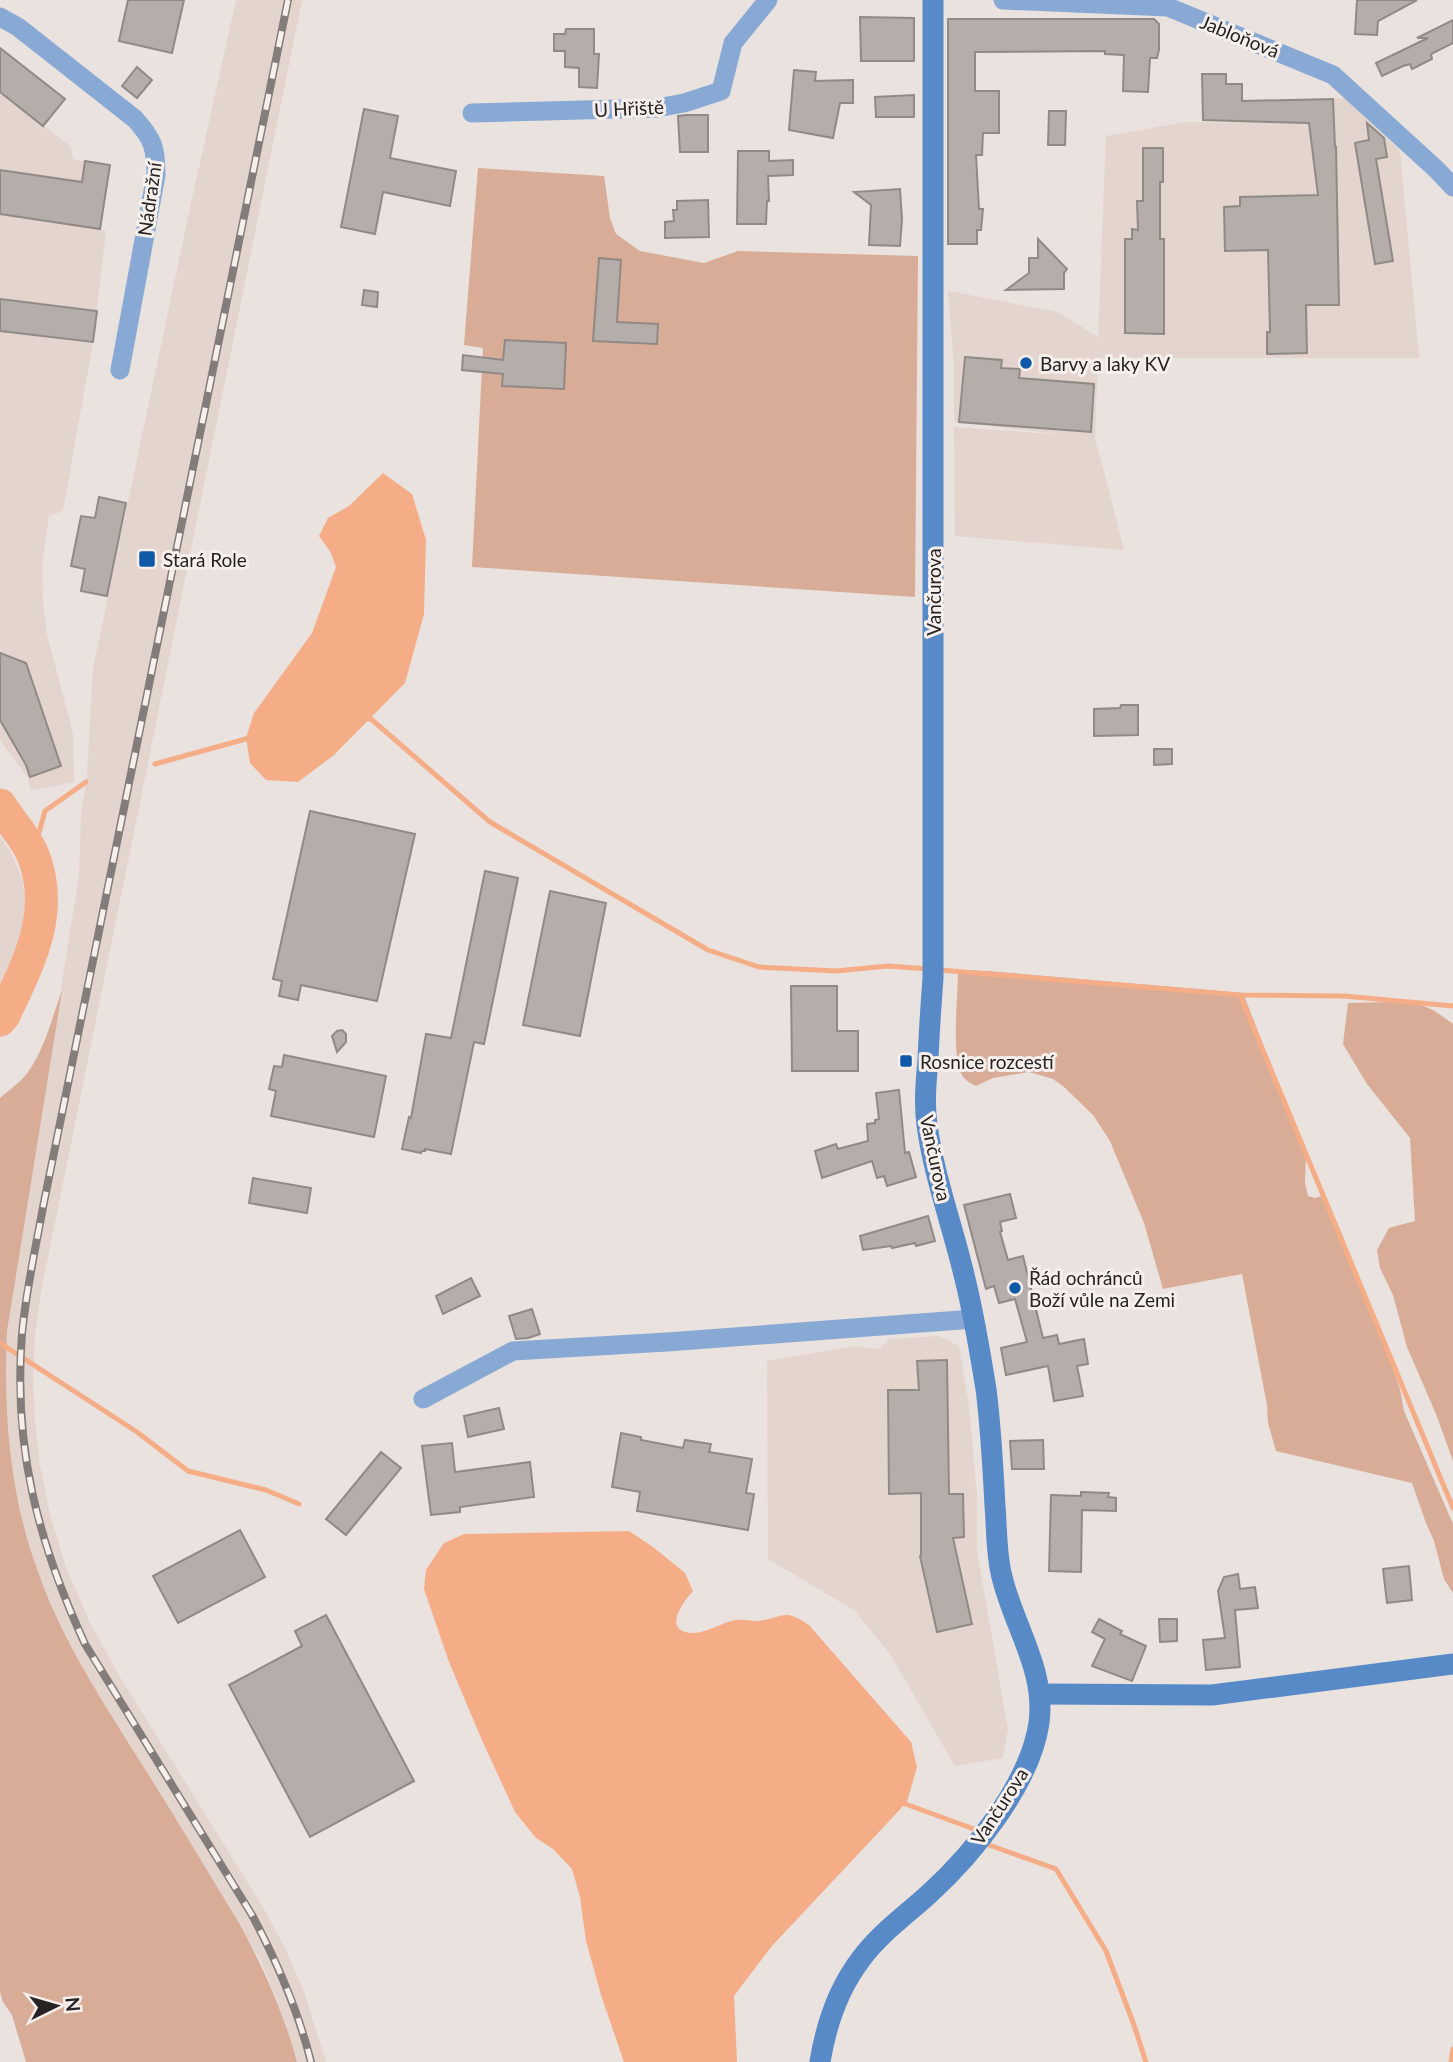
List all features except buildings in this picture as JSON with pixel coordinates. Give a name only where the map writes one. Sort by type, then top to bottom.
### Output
[{"type":"street","name":"U Hřiště","points":[[472,113],[657,108],[721,91],[733,43],[768,0]]},
{"type":"street","name":"Vančurova","points":[[820,2062],[832,2011],[846,1981],[876,1942],[954,1869],[994,1820],[1011,1793],[1035,1742],[1040,1710],[1034,1662],[1002,1577],[986,1391],[974,1319],[934,1162],[925,1104],[933,978],[933,0]]},
{"type":"street","name":"Jabloňová","points":[[1003,0],[1168,3],[1333,75],[1445,167],[1453,187]]},
{"type":"street","name":"Nádražní","points":[[0,17],[18,27],[135,119],[149,134],[156,152],[156,175],[120,370]]},
{"type":"street","points":[[423,1399],[513,1351],[974,1319]]},
{"type":"street","points":[[1040,1694],[1212,1695],[1453,1664]]},
{"type":"shaded area","points":[[236,0],[302,0],[41,1292],[35,1334],[33,1379],[40,1466],[51,1518],[66,1567],[90,1623],[120,1677],[264,1909],[304,1992],[326,2062],[297,2062],[278,2002],[261,1962],[65,1636],[39,1577],[24,1526],[12,1471],[4,1379],[13,1288],[79,876],[81,812],[87,776],[93,668]]},
{"type":"shaded area","points":[[0,48],[65,99],[44,126],[70,146],[74,160],[110,165],[100,229],[106,231],[93,342],[63,511],[49,516],[42,564],[47,635],[73,733],[74,782],[31,790],[28,778],[0,740]]},
{"type":"shaded area","points":[[1345,98],[1400,151],[1419,358],[1098,358],[1095,437],[1124,550],[955,536],[954,427],[1066,435],[954,422],[954,367],[948,291],[1058,312],[1098,337],[1106,136],[1187,122],[1229,123],[1230,101]]},
{"type":"shaded area","points":[[478,168],[604,176],[610,218],[616,234],[640,251],[704,263],[738,251],[918,256],[915,597],[472,567],[483,348],[464,345]]},
{"type":"shaded area","points":[[383,473],[412,494],[426,540],[424,614],[405,683],[334,755],[298,782],[266,780],[250,763],[246,738],[254,713],[312,633],[336,567],[331,553],[319,536],[328,518],[349,506]]},
{"type":"shaded area","points":[[0,837],[10,851],[22,878],[27,912],[23,943],[0,994]]},
{"type":"shaded area","points":[[958,970],[1243,993],[1306,1155],[1305,1183],[1308,1196],[1322,1196],[1339,1227],[1388,1354],[1404,1411],[1453,1524],[1453,1593],[1444,1579],[1434,1541],[1412,1483],[1276,1451],[1268,1423],[1267,1405],[1242,1274],[1163,1289],[1144,1223],[1110,1141],[1093,1115],[1053,1079],[1029,1072],[993,1078],[976,1086],[963,1076],[956,1049]]},
{"type":"shaded area","points":[[62,991],[7,1331],[6,1394],[15,1487],[30,1547],[60,1624],[96,1690],[239,1923],[272,1991],[297,2062],[26,2062],[12,2015],[0,1992],[0,1098],[22,1079],[34,1063]]},
{"type":"shaded area","points":[[1391,1002],[1424,1006],[1453,1024],[1453,1461],[1407,1347],[1393,1295],[1380,1268],[1377,1250],[1389,1228],[1415,1221],[1410,1138],[1367,1084],[1343,1044],[1348,1003]]},
{"type":"shaded area","points":[[939,1336],[959,1346],[969,1406],[977,1496],[977,1552],[1008,1729],[1003,1758],[955,1766],[890,1654],[854,1610],[768,1559],[767,1361],[854,1346],[879,1349],[890,1339]]},
{"type":"shaded area","points":[[629,1531],[685,1573],[693,1591],[678,1615],[677,1627],[682,1631],[695,1633],[734,1620],[758,1621],[784,1615],[794,1616],[809,1625],[911,1742],[917,1767],[907,1802],[771,1947],[734,1996],[737,2062],[624,2062],[586,1941],[580,1897],[572,1869],[553,1849],[536,1838],[515,1812],[449,1662],[424,1589],[426,1570],[444,1543],[464,1534]]},
{"type":"waterway","points":[[366,719],[371,719],[490,822],[708,950],[759,967],[836,971],[888,966],[930,969]]},
{"type":"waterway","points":[[155,764],[253,737]]},
{"type":"waterway","points":[[33,854],[45,811],[86,782]]},
{"type":"waterway","points":[[0,805],[33,855],[42,897],[40,918],[30,957],[0,1020]]},
{"type":"waterway","points":[[940,970],[1240,995],[1344,996],[1453,1006]]},
{"type":"waterway","points":[[1240,995],[1453,1508]]},
{"type":"waterway","points":[[0,1343],[137,1432],[188,1471],[266,1490],[299,1504]]},
{"type":"waterway","points":[[900,1802],[974,1829]]},
{"type":"waterway","points":[[989,1845],[1056,1869],[1106,1951],[1146,2062]]},
{"type":"waterway","points":[[1451,2062],[1453,2049]]},
{"type":"railway","points":[[288,0],[44,1202],[26,1301],[20,1376],[21,1416],[32,1494],[68,1606],[85,1644],[252,1915],[286,1987],[311,2062]]},
{"type":"place","name":"Barvy a laky KV","points":[[1026,363]]},
{"type":"place","name":"Stará Role","points":[[147,559]]},
{"type":"place","name":"Rosnice rozcestí","points":[[906,1061]]},
{"type":"place","name":"Řád ochránců Boží vůle na Zemi","points":[[1015,1288]]}]
